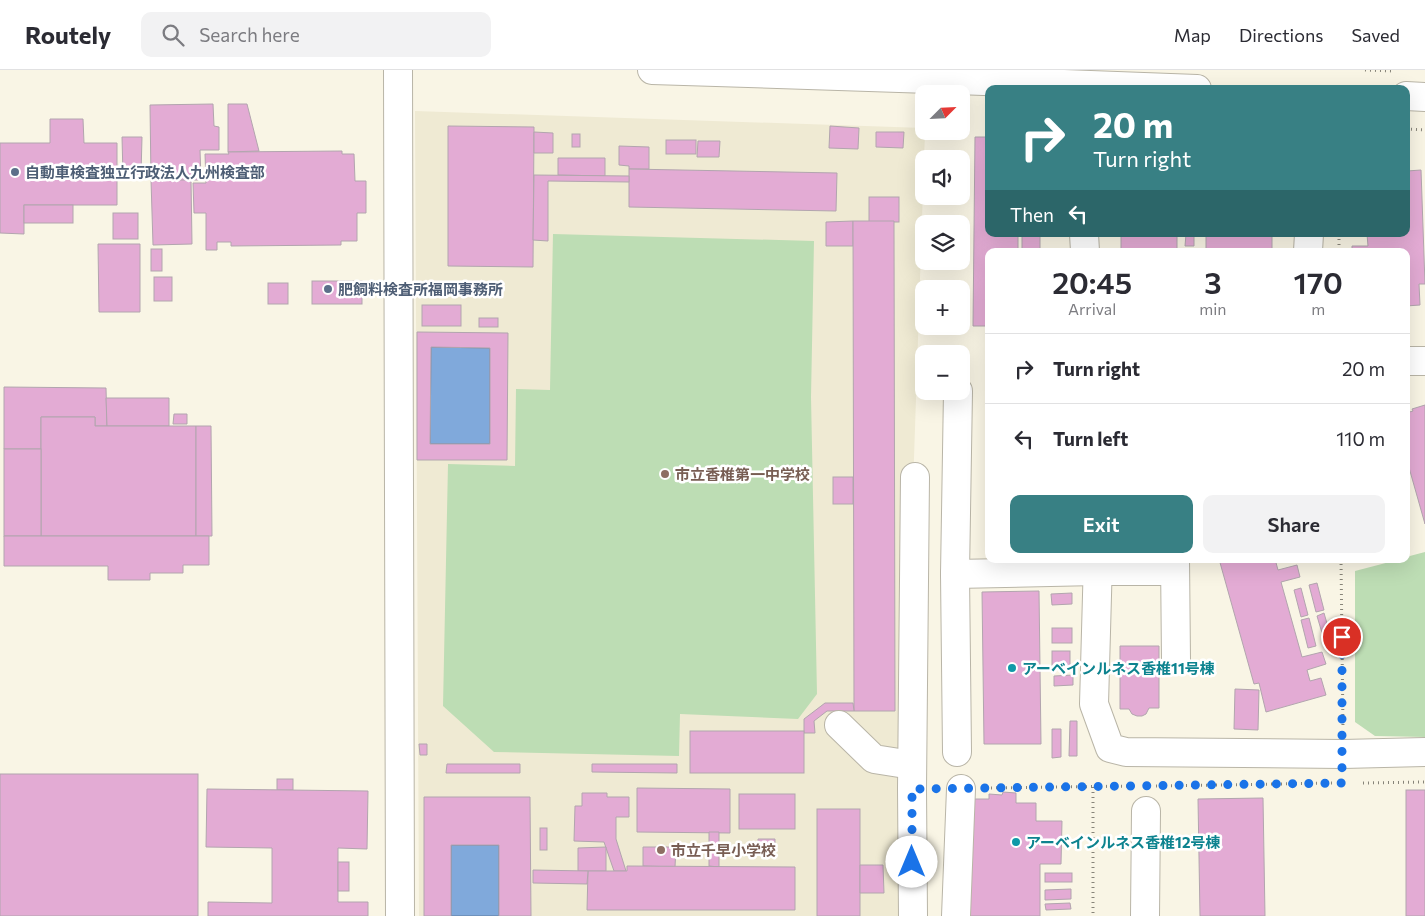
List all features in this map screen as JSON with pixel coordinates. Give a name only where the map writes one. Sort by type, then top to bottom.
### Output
[{"type":"street","points":[[398,70],[400,916]]},
{"type":"street","points":[[652,70],[823,72],[904,78],[1090,85]]},
{"type":"street","points":[[1410,96],[1425,97]]},
{"type":"street","points":[[1410,361],[1425,361]]},
{"type":"street","points":[[957,752],[955,574],[958,400]]},
{"type":"street","points":[[912,916],[916,478]]},
{"type":"street","points":[[955,574],[1098,565],[1175,565],[1176,660]]},
{"type":"street","points":[[1098,565],[1094,704],[1110,748],[1126,752],[1343,754],[1425,752]]},
{"type":"street","points":[[838,725],[874,759],[912,765]]},
{"type":"street","points":[[956,916],[961,789]]},
{"type":"street","points":[[1145,916],[1146,798]]},
{"type":"path","points":[[1410,129],[1425,130]]},
{"type":"path","points":[[1146,798],[1342,783],[1340,563]]},
{"type":"path","points":[[1361,783],[1425,782]]},
{"type":"path","points":[[1093,786],[1094,916]]},
{"type":"path","points":[[961,789],[1137,786]]},
{"type":"shaded area","name":"市立香椎第一中学校","points":[[415,111],[915,128],[915,140],[925,140],[924,150],[915,150],[915,205],[923,205],[922,215],[915,215],[915,270],[920,270],[920,280],[915,280],[915,335],[918,335],[918,345],[915,345],[916,400],[903,785],[902,916],[419,916]]},
{"type":"green space","points":[[553,234],[814,241],[811,397],[817,694],[798,719],[680,714],[679,756],[494,752],[443,706],[448,464],[515,466],[516,389],[550,390]]},
{"type":"green space","points":[[1425,552],[1425,737],[1375,736],[1355,722],[1355,571],[1386,563],[1410,563],[1410,556]]},
{"type":"water","points":[[431,347],[490,348],[490,444],[430,444]]},
{"type":"water","points":[[451,845],[499,845],[499,916],[451,916]]},
{"type":"building","points":[[213,104],[214,126],[219,127],[219,150],[200,150],[201,180],[151,180],[150,105]]},
{"type":"building","points":[[228,104],[247,104],[259,151],[228,152]]},
{"type":"building","points":[[50,119],[83,119],[84,143],[117,143],[117,205],[24,205],[24,234],[0,233],[0,143],[50,143]]},
{"type":"building","points":[[448,126],[534,127],[533,267],[448,266]]},
{"type":"building","points":[[830,126],[859,128],[858,149],[829,148]]},
{"type":"building","points":[[534,132],[553,133],[553,153],[534,153]]},
{"type":"building","points":[[876,132],[904,132],[903,148],[876,147]]},
{"type":"building","points":[[572,134],[580,134],[580,147],[572,147]]},
{"type":"building","points":[[122,137],[142,137],[141,175],[123,176]]},
{"type":"building","points":[[975,137],[985,137],[985,237],[1018,237],[1018,248],[985,248],[985,326],[973,326]]},
{"type":"building","points":[[666,140],[696,140],[696,154],[666,154]]},
{"type":"building","points":[[698,141],[720,141],[719,157],[697,157]]},
{"type":"building","points":[[619,146],[649,147],[649,169],[629,169],[629,166],[619,165]]},
{"type":"building","points":[[342,151],[342,154],[354,154],[355,181],[366,181],[366,213],[357,213],[357,241],[341,241],[341,245],[231,246],[231,242],[217,242],[217,250],[206,250],[206,213],[194,213],[193,183],[206,183],[205,154]]},
{"type":"building","points":[[558,158],[605,158],[605,176],[558,175]]},
{"type":"building","points":[[629,169],[837,173],[836,211],[629,207]]},
{"type":"building","points":[[1421,170],[1425,284],[1419,284],[1420,305],[1410,306],[1410,248],[1352,248],[1352,246],[1368,246],[1367,237],[1410,237],[1410,171]]},
{"type":"building","points":[[534,175],[629,176],[629,182],[548,181],[548,241],[533,240]]},
{"type":"building","points":[[151,180],[191,180],[192,244],[153,245]]},
{"type":"building","points":[[869,197],[899,197],[899,222],[869,222]]},
{"type":"building","points":[[24,205],[73,205],[73,223],[24,223]]},
{"type":"building","points":[[113,213],[138,213],[138,239],[113,239]]},
{"type":"building","points":[[853,221],[853,246],[826,246],[826,222]]},
{"type":"building","points":[[853,221],[894,221],[895,711],[854,711]]},
{"type":"building","points":[[1022,237],[1040,237],[1040,248],[1022,248]]},
{"type":"building","points":[[1121,237],[1177,237],[1177,248],[1121,248]]},
{"type":"building","points":[[1186,237],[1194,237],[1194,246],[1185,246]]},
{"type":"building","points":[[1206,237],[1272,237],[1272,248],[1206,248]]},
{"type":"building","points":[[98,244],[140,244],[140,312],[99,312]]},
{"type":"building","points":[[151,249],[162,249],[162,271],[151,271]]},
{"type":"building","points":[[154,277],[172,277],[172,301],[154,301]]},
{"type":"building","points":[[312,281],[362,281],[362,304],[312,304]]},
{"type":"building","points":[[268,283],[288,283],[288,304],[268,304]]},
{"type":"building","points":[[422,305],[461,305],[461,326],[422,326]]},
{"type":"building","points":[[479,318],[498,318],[498,327],[479,327]]},
{"type":"building","points":[[417,332],[508,333],[507,460],[417,460]],"holes":[[[431,347],[490,348],[490,444],[430,444]]]},
{"type":"building","points":[[4,387],[106,388],[107,426],[95,426],[95,417],[41,417],[41,449],[4,449]]},
{"type":"building","points":[[106,398],[169,398],[169,426],[107,426]]},
{"type":"building","points":[[1425,405],[1425,524],[1410,471],[1410,412],[1413,411],[1412,409]]},
{"type":"building","points":[[174,414],[187,414],[187,424],[173,424]]},
{"type":"building","points":[[41,417],[95,417],[95,426],[196,426],[196,536],[41,536]]},
{"type":"building","points":[[196,426],[211,426],[212,536],[196,536]]},
{"type":"building","points":[[4,449],[41,449],[41,536],[4,536]]},
{"type":"building","points":[[833,477],[853,477],[853,504],[833,504]]},
{"type":"building","points":[[4,536],[209,536],[209,565],[183,565],[183,573],[150,573],[150,580],[108,580],[108,566],[4,566]]},
{"type":"building","points":[[1220,563],[1276,563],[1278,570],[1297,565],[1300,577],[1281,582],[1302,657],[1322,652],[1326,664],[1307,670],[1310,681],[1321,678],[1326,695],[1266,712],[1259,683],[1254,684]]},
{"type":"building","points":[[1317,583],[1324,610],[1316,612],[1309,585]]},
{"type":"building","points":[[1301,588],[1308,615],[1301,617],[1294,590]]},
{"type":"building","name":"アーベインルネス香椎11号棟","points":[[1039,591],[1041,744],[984,744],[982,592]]},
{"type":"building","points":[[1072,593],[1072,604],[1052,605],[1051,594]]},
{"type":"building","points":[[1324,613],[1332,641],[1325,643],[1317,616]]},
{"type":"building","points":[[1309,618],[1316,646],[1308,648],[1301,620]]},
{"type":"building","points":[[1052,628],[1072,628],[1072,643],[1052,643]]},
{"type":"building","points":[[1120,646],[1159,646],[1159,708],[1149,708],[1146,714],[1142,716],[1132,714],[1129,709],[1120,709]]},
{"type":"building","points":[[1052,651],[1070,651],[1070,669],[1052,669]]},
{"type":"building","points":[[1073,675],[1073,685],[1054,686],[1054,676]]},
{"type":"building","points":[[1235,689],[1259,690],[1258,730],[1234,729]]},
{"type":"building","points":[[825,703],[853,703],[854,711],[827,711],[814,721],[815,733],[804,733],[804,719]]},
{"type":"building","points":[[1070,721],[1077,721],[1077,756],[1069,756]]},
{"type":"building","points":[[1052,729],[1061,729],[1061,757],[1052,758]]},
{"type":"building","points":[[690,731],[804,731],[804,773],[690,773]]},
{"type":"building","points":[[419,744],[427,744],[427,755],[420,755]]},
{"type":"building","points":[[447,764],[520,764],[520,773],[446,773]]},
{"type":"building","points":[[592,764],[677,764],[677,773],[592,772]]},
{"type":"building","points":[[0,774],[198,774],[198,916],[0,916]]},
{"type":"building","points":[[277,779],[293,779],[293,790],[277,790]]},
{"type":"building","points":[[637,788],[730,789],[730,833],[637,832]]},
{"type":"building","points":[[207,789],[368,791],[367,849],[338,848],[338,902],[368,902],[368,916],[208,916],[208,902],[272,903],[272,848],[206,847]]},
{"type":"building","points":[[1406,790],[1425,790],[1425,916],[1406,916]]},
{"type":"building","name":"アーベインルネス香椎12号棟","points":[[1003,792],[1016,793],[1016,803],[1036,803],[1036,821],[1062,821],[1061,864],[1040,864],[1040,916],[969,916],[971,799],[989,799],[989,794],[1002,795]]},
{"type":"building","points":[[582,793],[607,793],[607,797],[629,797],[629,817],[616,817],[616,839],[626,871],[614,871],[604,842],[574,841],[575,806],[582,806]]},
{"type":"building","points":[[739,794],[795,794],[795,829],[739,829]]},
{"type":"building","points":[[424,797],[530,797],[531,916],[499,916],[499,845],[451,845],[451,916],[424,916]]},
{"type":"building","points":[[1263,798],[1265,916],[1200,916],[1198,799]]},
{"type":"building","points":[[817,809],[860,809],[860,916],[817,916]]},
{"type":"building","points":[[540,828],[547,828],[547,850],[540,850]]},
{"type":"building","points":[[709,832],[719,832],[719,867],[709,866]]},
{"type":"building","points":[[758,839],[775,839],[775,852],[758,851]]},
{"type":"building","points":[[606,847],[606,871],[578,871],[578,848]]},
{"type":"building","points":[[643,847],[676,847],[675,867],[643,866]]},
{"type":"building","points":[[338,862],[349,862],[349,891],[338,891]]},
{"type":"building","points":[[860,865],[883,865],[884,893],[860,893]]},
{"type":"building","points":[[627,866],[795,867],[795,910],[587,910],[588,871],[627,871]]},
{"type":"building","points":[[533,870],[588,871],[587,884],[533,883]]},
{"type":"building","points":[[1045,873],[1072,873],[1072,882],[1045,882]]},
{"type":"building","points":[[1071,889],[1071,899],[1045,900],[1045,890]]},
{"type":"building","points":[[1070,903],[1071,909],[1046,910],[1045,904]]},
{"type":"place","name":"自動車検査独立行政法人九州検査部","points":[[15,172]]},
{"type":"place","name":"肥飼料検査所福岡事務所","points":[[328,289]]},
{"type":"place","name":"市立香椎第一中学校","points":[[665,474]]},
{"type":"place","name":"アーベインルネス香椎11号棟","points":[[1012,668]]},
{"type":"place","name":"アーベインルネス香椎12号棟","points":[[1016,842]]},
{"type":"place","name":"市立千早小学校","points":[[661,850]]},
{"type":"route","points":[[912,862],[912,789],[1342,783],[1342,637]]}]
